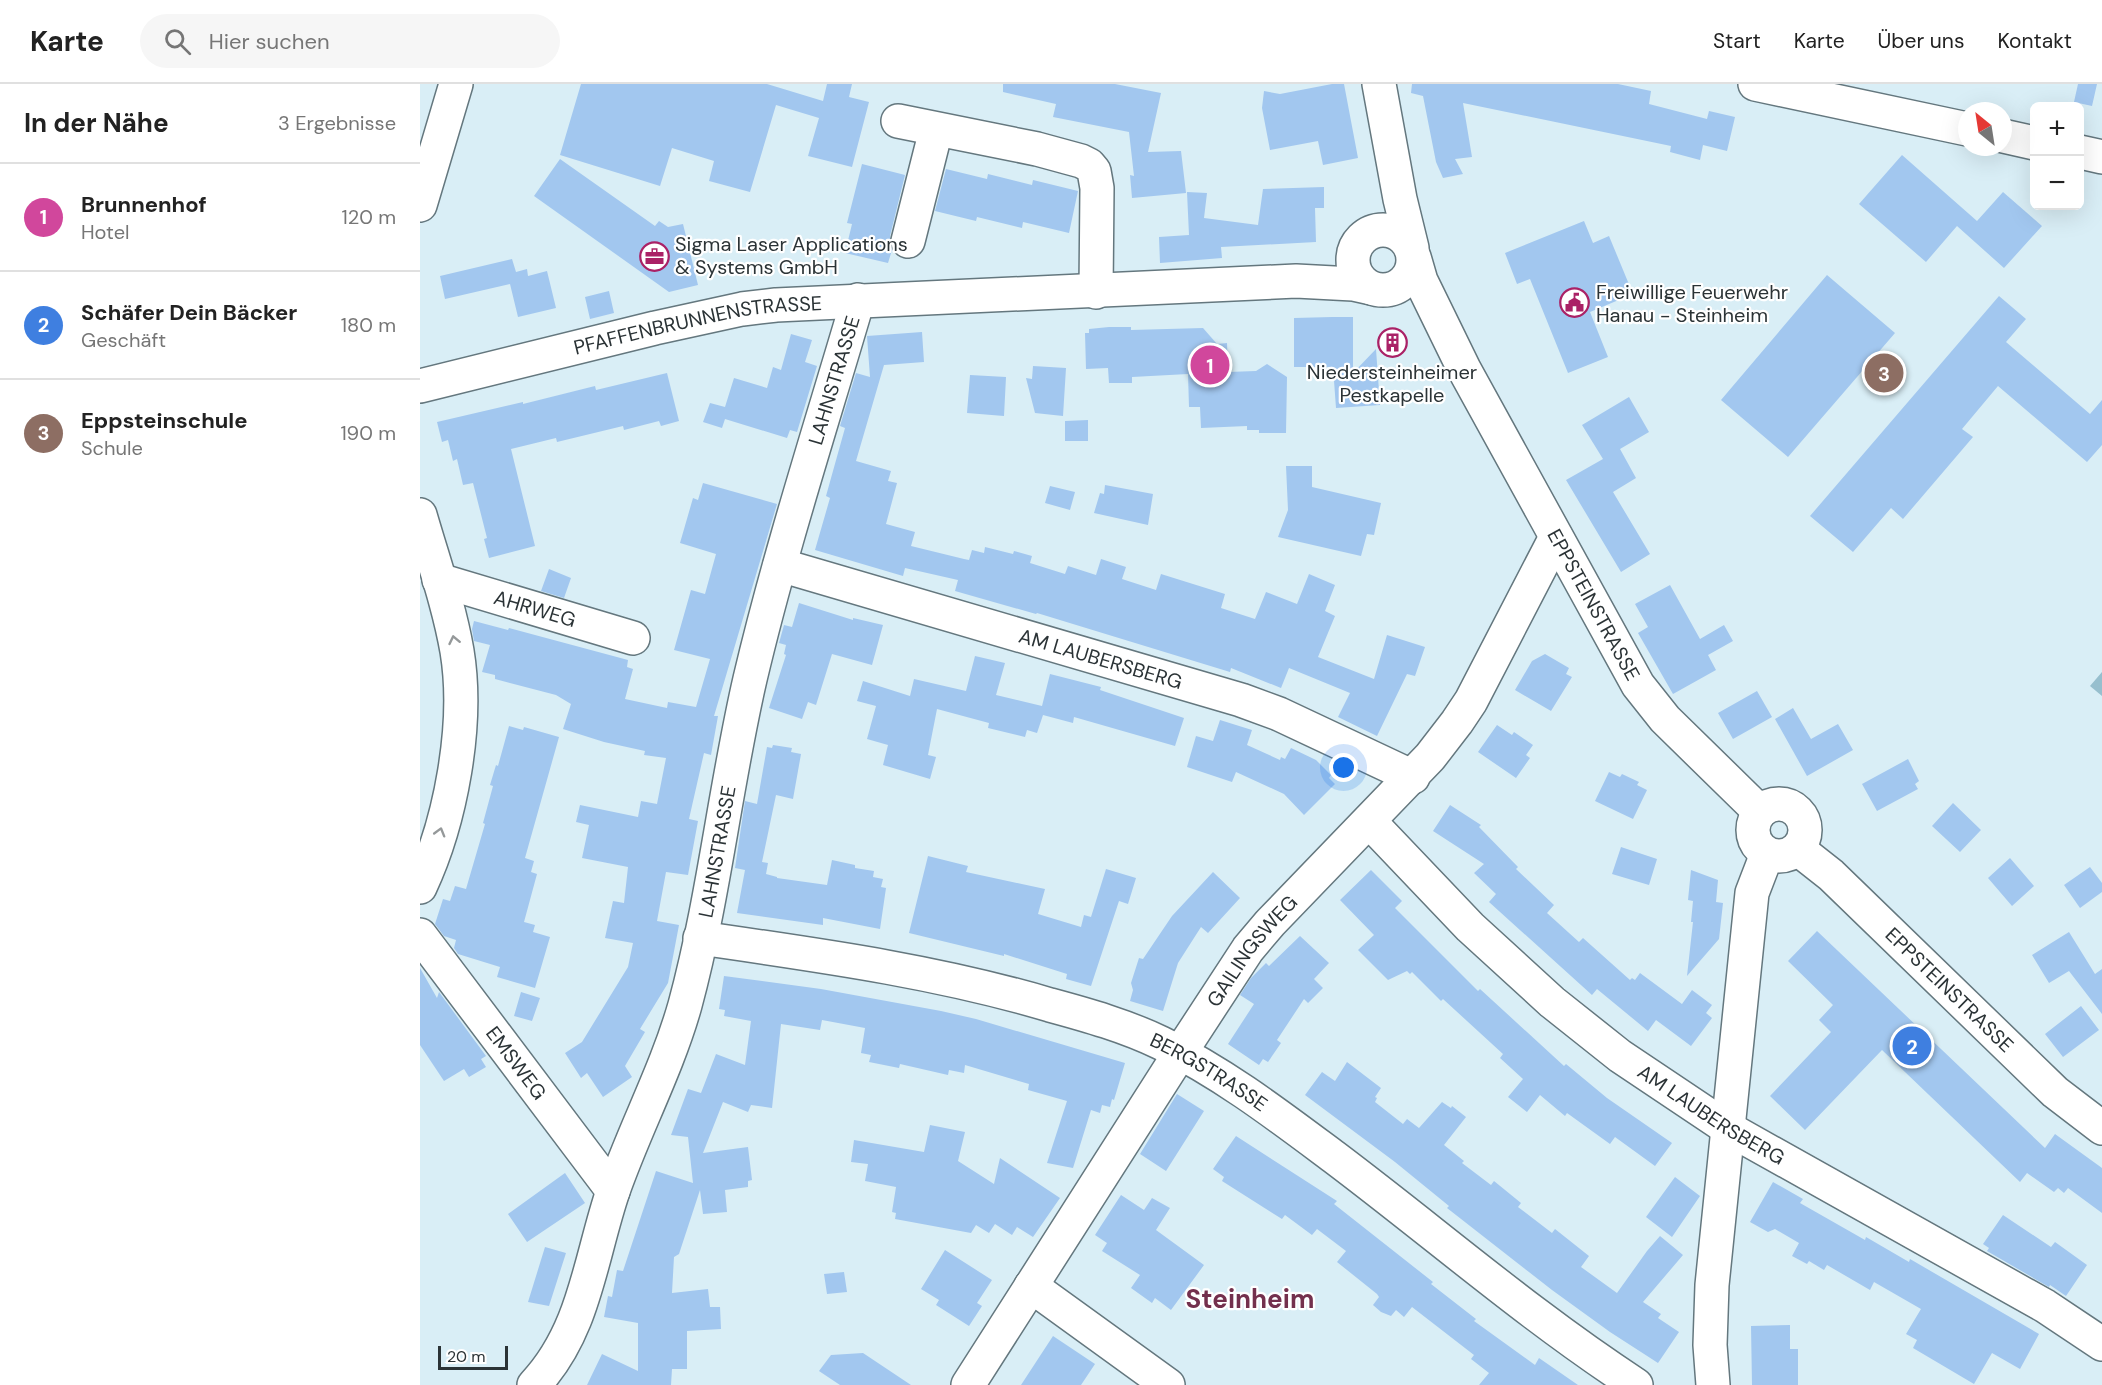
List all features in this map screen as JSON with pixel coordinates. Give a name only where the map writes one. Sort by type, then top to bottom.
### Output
[{"type":"street","points":[[420,205],[456,84]]},
{"type":"street","name":"EPPSTEINSTRASSE","points":[[1379,84],[1400,199],[1421,281],[1464,369],[1646,697],[1671,725],[1760,812]]},
{"type":"street","points":[[1755,84],[1958,127]]},
{"type":"street","points":[[898,121],[1037,149],[1089,165],[1094,171],[1097,188],[1096,292]]},
{"type":"street","points":[[908,241],[936,130]]},
{"type":"street","points":[[2012,138],[2030,142]]},
{"type":"street","name":"EPPSTEINSTRASSE","points":[[1362,238],[1379,212],[1390,145]]},
{"type":"street","points":[[2084,153],[2102,157]]},
{"type":"street","points":[[1388,229],[1403,236],[1413,252],[1413,268],[1409,277],[1392,289],[1376,289],[1361,280],[1355,272],[1353,259],[1362,238],[1377,230],[1388,229]]},
{"type":"street","name":"PFAFFENBRUNNENSTRASSE","points":[[1269,282],[1324,264],[1336,258],[1362,238]]},
{"type":"street","name":"PFAFFENBRUNNENSTRASSE","points":[[420,386],[742,309],[858,300],[1096,292],[1269,282],[1319,281],[1376,289]]},
{"type":"street","name":"EPPSTEINSTRASSE","points":[[1376,289],[1401,299],[1423,317],[1464,369]]},
{"type":"street","name":"LAHNSTRASSE","points":[[534,1385],[555,1360],[574,1324],[613,1191],[676,1034],[700,938],[750,681],[780,566],[858,300]]},
{"type":"street","points":[[420,515],[457,653],[460,727],[455,773],[435,848],[420,887]]},
{"type":"street","name":"GAILINGSWEG","points":[[969,1385],[1180,1053],[1259,936],[1413,777],[1443,742],[1470,701],[1556,537]]},
{"type":"street","name":"AM LAUBERSBERG","points":[[780,566],[1241,700],[1289,719],[1413,777]]},
{"type":"street","name":"AHRWEG","points":[[439,580],[633,638]]},
{"type":"street","points":[[1713,1385],[1710,1345],[1712,1285],[1752,894],[1783,852],[1804,838],[1805,828],[1802,816],[1793,808],[1783,804],[1773,804],[1760,812],[1753,823],[1753,836],[1758,847],[1783,852]]},
{"type":"street","name":"AM LAUBERSBERG","points":[[1369,821],[1470,927],[1552,1002],[1620,1056],[1729,1129],[2045,1306],[2102,1344]]},
{"type":"street","name":"EPPSTEINSTRASSE","points":[[1783,852],[1831,875],[2055,1092],[2102,1128]]},
{"type":"street","name":"EMSWEG","points":[[420,935],[613,1191]]},
{"type":"street","name":"BERGSTRASSE","points":[[700,938],[846,960],[970,984],[1087,1015],[1157,1041],[1275,1113],[1530,1311],[1636,1385]]},
{"type":"street","points":[[1031,1286],[1168,1385]]},
{"type":"shaded area","points":[[2102,672],[2102,696],[2090,686]]},
{"type":"building","points":[[581,84],[767,84],[823,101],[827,84],[852,84],[849,97],[869,102],[852,167],[808,156],[819,118],[776,105],[750,192],[709,181],[714,161],[672,148],[660,186],[560,155]]},
{"type":"building","points":[[1003,84],[1115,84],[1161,93],[1148,152],[1181,151],[1186,193],[1132,198],[1130,175],[1134,176],[1129,132],[1053,117],[1056,104],[1003,92]]},
{"type":"building","points":[[1332,84],[1344,84],[1358,158],[1323,165],[1318,141],[1270,150],[1262,108],[1264,91],[1280,94]]},
{"type":"building","points":[[1412,84],[1618,84],[1651,91],[1649,104],[1707,119],[1709,111],[1735,117],[1727,151],[1703,145],[1700,160],[1670,152],[1671,146],[1463,103],[1472,157],[1455,159],[1463,174],[1443,178],[1436,162],[1423,96],[1411,93]]},
{"type":"building","points":[[2078,84],[2097,84],[2092,106],[2084,104],[2084,102],[2074,102]]},
{"type":"building","points":[[1902,155],[1977,221],[2003,192],[2042,226],[2004,268],[1957,226],[1926,262],[1859,204]]},
{"type":"building","points":[[560,159],[655,226],[659,221],[668,227],[683,224],[698,285],[669,292],[534,196]]},
{"type":"building","points":[[862,164],[905,175],[890,236],[892,250],[888,263],[845,253],[852,224],[847,223]]},
{"type":"building","points":[[946,169],[987,179],[988,174],[1032,185],[1033,180],[1078,191],[1069,233],[1023,222],[1022,228],[977,217],[976,221],[935,211]]},
{"type":"building","points":[[1324,187],[1324,208],[1315,208],[1316,242],[1221,247],[1222,258],[1160,263],[1159,237],[1189,235],[1187,192],[1207,193],[1204,218],[1258,225],[1263,189]]},
{"type":"building","name":"Freiwillige Feuerwehr Hanau - Steinheim","points":[[1584,221],[1593,243],[1609,236],[1633,294],[1590,312],[1608,357],[1568,373],[1530,279],[1517,284],[1505,253]]},
{"type":"building","points":[[512,259],[516,272],[527,269],[528,276],[547,271],[556,308],[518,317],[510,284],[445,299],[440,276]]},
{"type":"building","points":[[1827,275],[1895,333],[1788,457],[1721,400]]},
{"type":"building","points":[[609,291],[614,313],[590,319],[585,297]]},
{"type":"building","points":[[1999,296],[2026,319],[2006,342],[2090,414],[2102,400],[2102,445],[2087,462],[1998,386],[1962,429],[1973,437],[1903,519],[1891,508],[1853,552],[1810,516]]},
{"type":"building","points":[[1353,317],[1353,373],[1376,349],[1380,405],[1336,408],[1333,367],[1294,367],[1294,318]]},
{"type":"building","points":[[1131,327],[1131,330],[1203,328],[1217,344],[1227,343],[1228,372],[1256,371],[1267,364],[1287,377],[1286,433],[1259,433],[1259,430],[1247,430],[1247,426],[1201,428],[1200,407],[1189,407],[1188,374],[1132,377],[1132,383],[1109,383],[1108,368],[1086,369],[1085,333],[1089,333],[1089,329]]},
{"type":"building","points":[[922,332],[924,362],[884,365],[856,461],[891,471],[888,481],[897,483],[886,524],[915,532],[911,546],[969,560],[972,550],[984,553],[985,547],[1032,556],[1030,563],[1065,574],[1068,566],[1096,575],[1101,559],[1126,567],[1122,579],[1156,590],[1161,574],[1225,594],[1221,608],[1255,619],[1266,592],[1297,604],[1309,574],[1335,585],[1325,611],[1335,616],[1318,657],[1374,679],[1387,635],[1425,647],[1415,676],[1407,674],[1377,736],[1338,717],[1350,693],[1289,668],[1281,688],[1231,668],[1230,672],[1037,613],[955,591],[958,580],[905,568],[903,576],[815,550],[830,498],[826,496],[845,428],[840,426],[856,373],[870,377],[867,336]]},
{"type":"building","points":[[791,334],[812,340],[805,362],[817,366],[797,432],[790,430],[787,438],[725,419],[722,428],[703,422],[710,403],[725,407],[734,378],[767,388],[773,367],[781,370]]},
{"type":"building","points":[[1033,366],[1066,368],[1063,416],[1035,413],[1026,378],[1032,379]]},
{"type":"building","points":[[667,373],[679,421],[661,426],[659,421],[624,430],[623,426],[557,442],[556,438],[511,449],[535,546],[489,558],[484,539],[487,538],[473,483],[463,485],[457,459],[453,461],[448,440],[442,442],[437,422],[595,386],[596,390]]},
{"type":"building","points":[[970,375],[1006,377],[1004,416],[967,413]]},
{"type":"building","points":[[1629,397],[1649,432],[1620,449],[1636,478],[1613,492],[1650,554],[1621,572],[1566,480],[1603,459],[1582,425]]},
{"type":"building","points":[[1088,420],[1088,441],[1065,441],[1065,421]]},
{"type":"building","points":[[1286,466],[1312,466],[1312,487],[1381,503],[1374,535],[1367,534],[1361,556],[1278,537],[1288,510]]},
{"type":"building","points":[[703,483],[777,504],[714,716],[718,716],[711,755],[704,753],[689,819],[698,821],[688,875],[666,872],[657,921],[679,925],[668,983],[640,1029],[645,1032],[625,1066],[632,1077],[603,1097],[587,1073],[581,1078],[565,1053],[582,1042],[628,967],[633,943],[605,938],[613,901],[624,903],[628,867],[582,858],[589,825],[576,822],[580,805],[638,817],[641,801],[657,804],[666,758],[644,755],[645,751],[604,742],[563,729],[571,704],[556,695],[495,679],[495,675],[482,672],[490,645],[474,641],[472,629],[474,621],[508,630],[509,628],[628,660],[627,667],[633,669],[625,699],[667,708],[668,702],[696,707],[710,659],[674,650],[691,590],[705,594],[716,554],[680,543],[693,498],[698,500]]},
{"type":"building","points":[[1105,485],[1153,494],[1148,525],[1094,513],[1100,493],[1104,494]]},
{"type":"building","points":[[1050,486],[1075,492],[1070,510],[1045,503]]},
{"type":"building","points":[[549,569],[571,578],[564,598],[541,591]]},
{"type":"building","points":[[1670,585],[1700,639],[1724,625],[1733,641],[1708,655],[1716,670],[1673,694],[1638,633],[1648,627],[1635,604]]},
{"type":"building","points":[[799,603],[853,620],[853,618],[883,625],[872,665],[832,654],[816,705],[808,702],[802,719],[769,708],[786,655],[784,654],[786,645],[779,643],[784,625],[792,627]]},
{"type":"building","points":[[1545,654],[1569,668],[1566,674],[1572,677],[1551,711],[1515,690],[1532,661]]},
{"type":"building","points":[[975,656],[1005,663],[996,695],[1042,706],[1050,674],[1101,687],[1100,690],[1184,718],[1175,746],[1074,717],[1073,723],[1043,715],[1037,733],[1027,730],[1025,737],[988,728],[989,723],[937,709],[928,755],[936,757],[930,779],[883,765],[888,745],[867,739],[876,706],[857,701],[863,681],[910,696],[914,679],[966,691]]},
{"type":"building","points":[[1757,691],[1772,717],[1733,739],[1718,713]]},
{"type":"building","points":[[1793,708],[1811,739],[1838,724],[1853,750],[1807,776],[1775,719]]},
{"type":"building","points":[[1220,720],[1252,730],[1247,745],[1280,760],[1281,757],[1285,759],[1291,748],[1316,760],[1331,775],[1329,778],[1335,784],[1304,815],[1284,794],[1236,772],[1232,782],[1187,767],[1196,736],[1213,741]]},
{"type":"building","points":[[1497,725],[1512,735],[1514,732],[1533,745],[1526,755],[1530,758],[1516,778],[1478,752]]},
{"type":"building","points":[[509,726],[523,730],[524,727],[559,737],[525,858],[534,861],[531,872],[537,874],[524,922],[535,925],[533,932],[550,937],[535,988],[497,977],[500,967],[458,954],[454,948],[456,940],[444,936],[435,924],[443,899],[450,901],[455,886],[466,889],[485,824],[483,823],[493,786],[490,785]]},
{"type":"building","points":[[773,745],[792,748],[791,752],[801,754],[793,799],[776,795],[762,862],[768,863],[766,874],[777,878],[827,885],[832,860],[855,865],[855,868],[874,871],[873,877],[883,879],[881,887],[886,888],[880,929],[823,918],[823,925],[737,913],[745,870],[735,868],[745,801],[757,804],[767,747],[772,748]]},
{"type":"building","points":[[1908,759],[1919,781],[1915,784],[1918,789],[1877,811],[1862,784]]},
{"type":"building","points":[[1609,772],[1620,777],[1622,774],[1639,782],[1637,785],[1647,790],[1633,819],[1595,801]]},
{"type":"building","points":[[1953,803],[1981,830],[1960,852],[1932,826]]},
{"type":"building","points":[[1450,805],[1481,825],[1479,827],[1518,867],[1516,869],[1554,905],[1547,913],[1579,942],[1583,938],[1630,980],[1632,978],[1635,980],[1640,973],[1682,1004],[1692,990],[1712,1005],[1706,1013],[1712,1018],[1691,1046],[1656,1020],[1648,1031],[1597,989],[1592,995],[1489,902],[1496,894],[1474,873],[1484,864],[1433,831]]},
{"type":"building","points":[[1621,847],[1657,859],[1649,885],[1612,874]]},
{"type":"building","points":[[928,856],[968,866],[966,872],[1045,889],[1038,914],[1081,927],[1084,915],[1091,917],[1106,869],[1136,878],[1128,904],[1119,901],[1091,986],[1066,979],[1067,974],[1004,954],[1004,956],[909,933]]},
{"type":"building","points":[[2010,858],[2034,886],[2012,906],[1988,878]]},
{"type":"building","points":[[2090,867],[2102,883],[2102,892],[2080,908],[2064,885]]},
{"type":"building","points":[[1371,870],[1402,901],[1395,908],[1478,991],[1480,989],[1564,1066],[1566,1064],[1607,1098],[1672,1143],[1655,1166],[1615,1137],[1610,1144],[1567,1113],[1565,1116],[1540,1095],[1527,1112],[1508,1097],[1523,1079],[1500,1058],[1503,1054],[1443,999],[1441,1001],[1412,972],[1410,974],[1407,971],[1388,980],[1358,950],[1374,935],[1340,900]]},
{"type":"building","points":[[1691,870],[1718,880],[1716,902],[1723,903],[1719,939],[1687,976],[1693,922],[1691,922],[1693,901],[1688,900]]},
{"type":"building","points":[[1213,872],[1240,898],[1208,933],[1201,927],[1178,963],[1163,1011],[1130,1001],[1133,990],[1131,983],[1139,958],[1143,959],[1172,916]]},
{"type":"building","points":[[1817,931],[2045,1148],[2055,1134],[2102,1168],[2102,1213],[2068,1188],[2064,1193],[2058,1188],[2054,1192],[2027,1173],[2020,1182],[1882,1050],[1805,1130],[1770,1096],[1831,1032],[1819,1020],[1833,1005],[1788,961]]},
{"type":"building","points":[[2069,932],[2095,974],[2102,969],[2102,1014],[2069,971],[2049,983],[2032,955]]},
{"type":"building","points":[[1300,936],[1329,963],[1314,979],[1323,988],[1308,1003],[1304,999],[1277,1040],[1281,1043],[1268,1062],[1263,1059],[1259,1065],[1228,1044],[1254,1004],[1240,995],[1251,978],[1266,963],[1269,966]]},
{"type":"building","points":[[420,968],[437,998],[439,992],[486,1056],[481,1059],[486,1067],[469,1077],[464,1069],[444,1081],[420,1045]]},
{"type":"building","points":[[724,976],[821,989],[941,1011],[976,1019],[1125,1063],[1110,1107],[1102,1105],[1100,1113],[1091,1110],[1073,1168],[1047,1163],[1067,1101],[1028,1090],[1029,1084],[965,1065],[964,1073],[949,1070],[948,1075],[900,1064],[899,1068],[869,1062],[871,1055],[861,1053],[865,1028],[822,1020],[820,1030],[781,1024],[772,1108],[751,1105],[748,1112],[723,1102],[703,1153],[748,1147],[752,1180],[748,1181],[748,1187],[725,1190],[727,1212],[703,1214],[700,1190],[679,1254],[674,1257],[672,1293],[708,1289],[710,1307],[720,1307],[721,1329],[687,1331],[687,1369],[672,1369],[671,1385],[587,1385],[602,1354],[638,1371],[638,1323],[604,1317],[608,1296],[612,1297],[617,1270],[623,1271],[656,1171],[693,1183],[688,1137],[671,1135],[688,1089],[701,1093],[716,1054],[745,1065],[751,1021],[724,1016],[725,1010],[719,1009]]},
{"type":"building","points":[[521,992],[540,998],[532,1021],[514,1016]]},
{"type":"building","points":[[2081,1006],[2099,1030],[2063,1057],[2045,1034]]},
{"type":"building","points":[[1347,1062],[1381,1088],[1375,1097],[1377,1098],[1375,1102],[1403,1124],[1407,1119],[1419,1128],[1442,1102],[1451,1108],[1452,1106],[1466,1117],[1444,1145],[1464,1161],[1462,1163],[1491,1185],[1494,1181],[1521,1203],[1518,1207],[1552,1233],[1555,1229],[1589,1256],[1581,1267],[1617,1293],[1660,1236],[1683,1255],[1643,1302],[1661,1314],[1658,1318],[1679,1332],[1658,1363],[1552,1290],[1447,1208],[1449,1206],[1395,1162],[1305,1095],[1322,1072],[1335,1081]]},
{"type":"building","points":[[1177,1094],[1204,1111],[1166,1171],[1140,1154]]},
{"type":"building","points":[[930,1125],[965,1132],[958,1161],[994,1184],[1000,1158],[1060,1198],[1033,1237],[1017,1227],[1012,1235],[995,1224],[989,1233],[976,1225],[971,1233],[895,1219],[896,1213],[892,1212],[896,1187],[865,1181],[868,1164],[851,1162],[854,1140],[924,1152]]},
{"type":"building","points":[[1236,1136],[1337,1201],[1334,1204],[1433,1282],[1431,1284],[1476,1319],[1474,1321],[1535,1365],[1539,1358],[1578,1385],[1479,1385],[1489,1373],[1471,1359],[1474,1355],[1412,1307],[1404,1317],[1396,1310],[1391,1316],[1381,1312],[1373,1305],[1379,1297],[1377,1294],[1337,1262],[1346,1251],[1317,1229],[1312,1235],[1285,1215],[1282,1219],[1222,1181],[1224,1177],[1213,1169]]},
{"type":"building","points":[[565,1173],[585,1203],[527,1242],[508,1214]]},
{"type":"building","points":[[1675,1177],[1700,1196],[1672,1237],[1646,1217]]},
{"type":"building","points":[[1773,1182],[1803,1199],[1800,1203],[1865,1240],[1866,1237],[1909,1262],[1910,1259],[2039,1334],[2020,1369],[1992,1353],[1974,1384],[1913,1348],[1917,1340],[1906,1334],[1921,1309],[1874,1282],[1870,1290],[1827,1265],[1824,1270],[1809,1261],[1807,1264],[1792,1256],[1799,1243],[1775,1229],[1768,1232],[1750,1222]]},
{"type":"building","points":[[1121,1195],[1144,1210],[1152,1198],[1170,1208],[1156,1230],[1204,1265],[1171,1310],[1155,1298],[1152,1303],[1131,1288],[1140,1275],[1102,1251],[1107,1243],[1095,1235]]},
{"type":"building","points":[[2003,1215],[2051,1247],[2055,1242],[2087,1265],[2066,1296],[1987,1251],[1989,1248],[1983,1244]]},
{"type":"building","points":[[545,1247],[566,1253],[549,1306],[528,1302]]},
{"type":"building","points":[[945,1250],[992,1280],[977,1303],[982,1306],[969,1326],[936,1305],[939,1300],[921,1289]]},
{"type":"building","points":[[844,1272],[847,1292],[827,1294],[824,1274]]},
{"type":"building","points":[[1790,1325],[1790,1349],[1798,1349],[1798,1385],[1752,1385],[1751,1326]]},
{"type":"building","points":[[1053,1336],[1095,1364],[1081,1385],[1021,1385]]},
{"type":"building","points":[[863,1353],[911,1385],[840,1385],[819,1371],[831,1355]]},
{"type":"place","name":"Sigma Laser Applications & Systems GmbH","points":[[654,256]]},
{"type":"place","name":"Freiwillige Feuerwehr Hanau - Steinheim","points":[[1575,303]]},
{"type":"place","name":"Niedersteinheimer Pestkapelle","points":[[1392,342]]},
{"type":"place","name":"Brunnenhof","points":[[1210,365]]},
{"type":"place","name":"Eppsteinschule","points":[[1884,373]]},
{"type":"place","name":"Schäfer Dein Bäcker","points":[[1912,1046]]},
{"type":"district","name":"Steinheim","points":[[1250,1299]]}]
